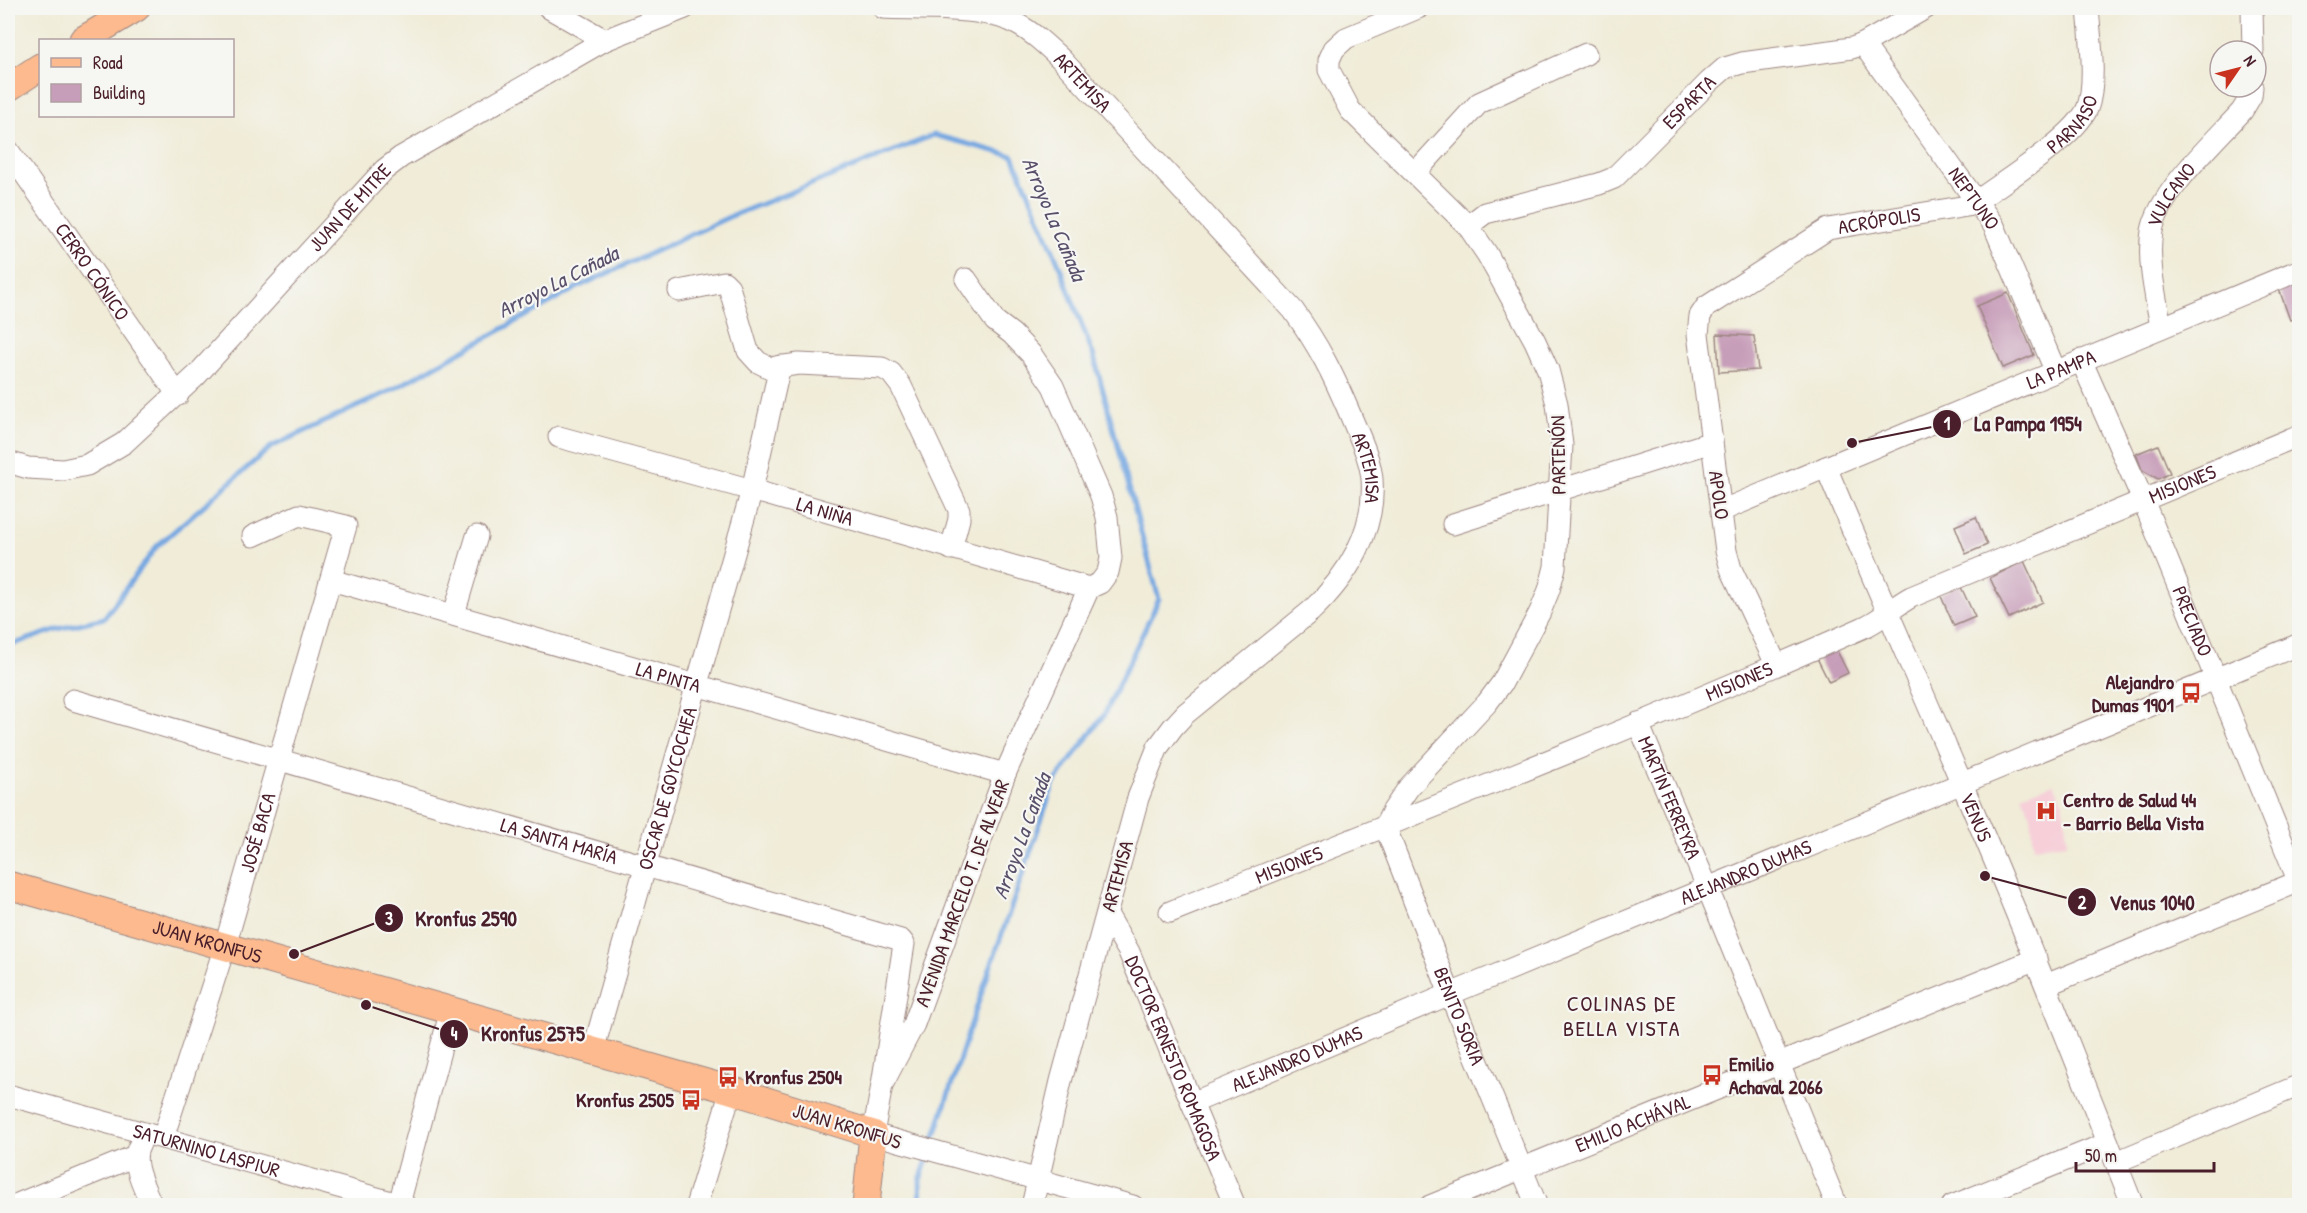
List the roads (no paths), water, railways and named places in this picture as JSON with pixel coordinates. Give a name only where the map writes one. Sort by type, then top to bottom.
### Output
[{"type":"main road","points":[[85,39],[136,8]]},
{"type":"main road","points":[[8,88],[39,68]]},
{"type":"main road","name":"JUAN KRONFUS","points":[[8,885],[593,1050],[873,1134]]},
{"type":"main road","name":"AVENIDA MARCELO T. DE ALVEAR","points":[[867,1206],[873,1134]]},
{"type":"street","points":[[549,8],[605,40]]},
{"type":"street","name":"JUAN DE MITRE","points":[[8,462],[27,468],[63,470],[87,465],[105,456],[124,443],[178,395],[384,170],[401,157],[605,40],[685,8]]},
{"type":"street","name":"ARTEMISA","points":[[883,8],[975,12],[998,16],[1016,23],[1037,37],[1062,60],[1293,310],[1317,344],[1335,378],[1363,445],[1372,477],[1372,501],[1364,536],[1354,558],[1326,596],[1185,714],[1158,747],[1138,798],[1061,1081],[1036,1180],[1032,1206]]},
{"type":"street","name":"PARTENÓN","points":[[1385,826],[1409,787],[1487,703],[1502,683],[1540,612],[1555,567],[1562,445],[1557,404],[1548,370],[1487,254],[1468,226],[1350,110],[1329,70],[1329,60],[1334,49],[1346,38],[1418,8]]},
{"type":"street","name":"ESPARTA","points":[[1468,226],[1485,213],[1599,184],[1614,178],[1725,68],[1742,63],[1839,51],[1863,44],[1926,8]]},
{"type":"street","name":"PARNASO","points":[[1977,201],[2066,136],[2087,108],[2091,85],[2092,54],[2088,8]]},
{"type":"street","points":[[2252,8],[2253,39]]},
{"type":"street","name":"NEPTUNO","points":[[1863,44],[1977,201],[2002,242],[2055,370]]},
{"type":"street","points":[[1416,173],[1479,103],[1586,54]]},
{"type":"street","name":"VULCANO","points":[[2161,327],[2151,261],[2152,232],[2158,212],[2169,193],[2242,111],[2249,99]]},
{"type":"street","name":"CERRO CÓNICO","points":[[8,150],[178,395]]},
{"type":"street","name":"ACRÓPOLIS","points":[[1700,316],[1706,307],[1815,235],[1828,229],[1945,211],[1977,201]]},
{"type":"street","name":"LA PAMPA","points":[[1722,510],[2300,270]]},
{"type":"street","points":[[966,279],[994,321],[1031,354],[1053,386],[1101,496],[1107,517],[1111,558],[1108,572],[1100,583],[1089,588]]},
{"type":"street","points":[[679,291],[724,282],[729,288],[748,351],[758,362],[770,368],[799,364],[882,368],[891,373],[902,386],[959,510],[959,519],[951,549]]},
{"type":"street","name":"APOLO","points":[[1700,316],[1698,334],[1726,551],[1731,569],[1776,664]]},
{"type":"street","name":"PRECIADO","points":[[2081,360],[2143,500],[2299,882]]},
{"type":"street","name":"OSCAR DE GOYCOCHEA","points":[[593,1050],[752,490],[780,366]]},
{"type":"street","name":"MISIONES","points":[[1170,912],[1638,723],[1865,627],[1911,597],[2300,435]]},
{"type":"street","name":"LA NIÑA","points":[[560,437],[1089,588]]},
{"type":"street","points":[[1453,524],[1712,442]]},
{"type":"street","name":"VENUS","points":[[1826,466],[1886,613],[2036,959],[2133,1206]]},
{"type":"street","name":"JOSÉ BACA","points":[[135,1156],[138,1147],[156,1136],[225,946],[346,526],[299,514],[253,536]]},
{"type":"street","points":[[454,614],[477,536]]},
{"type":"street","name":"LA PINTA","points":[[331,580],[1005,774]]},
{"type":"street","name":"AVENIDA MARCELO T. DE ALVEAR","points":[[873,1134],[882,1085],[914,1024],[1005,774],[1089,588]]},
{"type":"street","name":"ALEJANDRO DUMAS","points":[[1192,1103],[1450,994],[2300,644]]},
{"type":"street","name":"LA SANTA MARÍA","points":[[73,700],[901,940],[904,944],[882,1085]]},
{"type":"street","name":"MARTÍN FERREYRA","points":[[1638,723],[1837,1206]]},
{"type":"street","name":"BENITO SORIA","points":[[1385,826],[1450,994],[1537,1206]]},
{"type":"street","points":[[2046,985],[2299,882]]},
{"type":"street","name":"DOCTOR ERNESTO ROMAGOSA","points":[[1107,914],[1129,952],[1235,1206]]},
{"type":"street","name":"EMILIO ACHÁVAL","points":[[1430,1206],[2036,959]]},
{"type":"street","points":[[402,1205],[451,1010]]},
{"type":"street","points":[[1952,1206],[2300,1085]]},
{"type":"street","points":[[696,1206],[731,1090]]},
{"type":"street","name":"SATURNINO LASPIUR","points":[[8,1095],[156,1136],[364,1199],[402,1205]]},
{"type":"street","name":"JUAN KRONFUS","points":[[873,1134],[1132,1206]]},
{"type":"street","points":[[13,1206],[135,1156],[152,1206]]},
{"type":"waterway","name":"Arroyo La Cañada","points":[[8,646],[58,629],[104,618],[157,546],[271,447],[390,391],[580,286],[729,217],[934,135],[1013,156],[1058,262],[1094,357],[1159,599],[1104,715],[1054,783],[932,1145]]},
{"type":"waterway","name":"Arroyo La Cañada","points":[[921,1206],[920,1180],[929,1154]]},
{"type":"place","name":"La Pampa 1954","points":[[1852,443]]},
{"type":"place","name":"Alejandro Dumas 1901","points":[[2191,693]]},
{"type":"place","name":"Centro de Salud 44 - Barrio Bella Vista","points":[[2046,811]]},
{"type":"place","name":"Venus 1040","points":[[1985,876]]},
{"type":"place","name":"Kronfus 2590","points":[[294,954]]},
{"type":"place","name":"Kronfus 2575","points":[[366,1005]]},
{"type":"place","name":"Emilio Achaval 2066","points":[[1712,1075]]},
{"type":"place","name":"Kronfus 2504","points":[[728,1077]]},
{"type":"place","name":"Kronfus 2505","points":[[691,1100]]},
{"type":"district","name":"COLINAS DE BELLA VISTA","points":[[1622,1016]]}]
